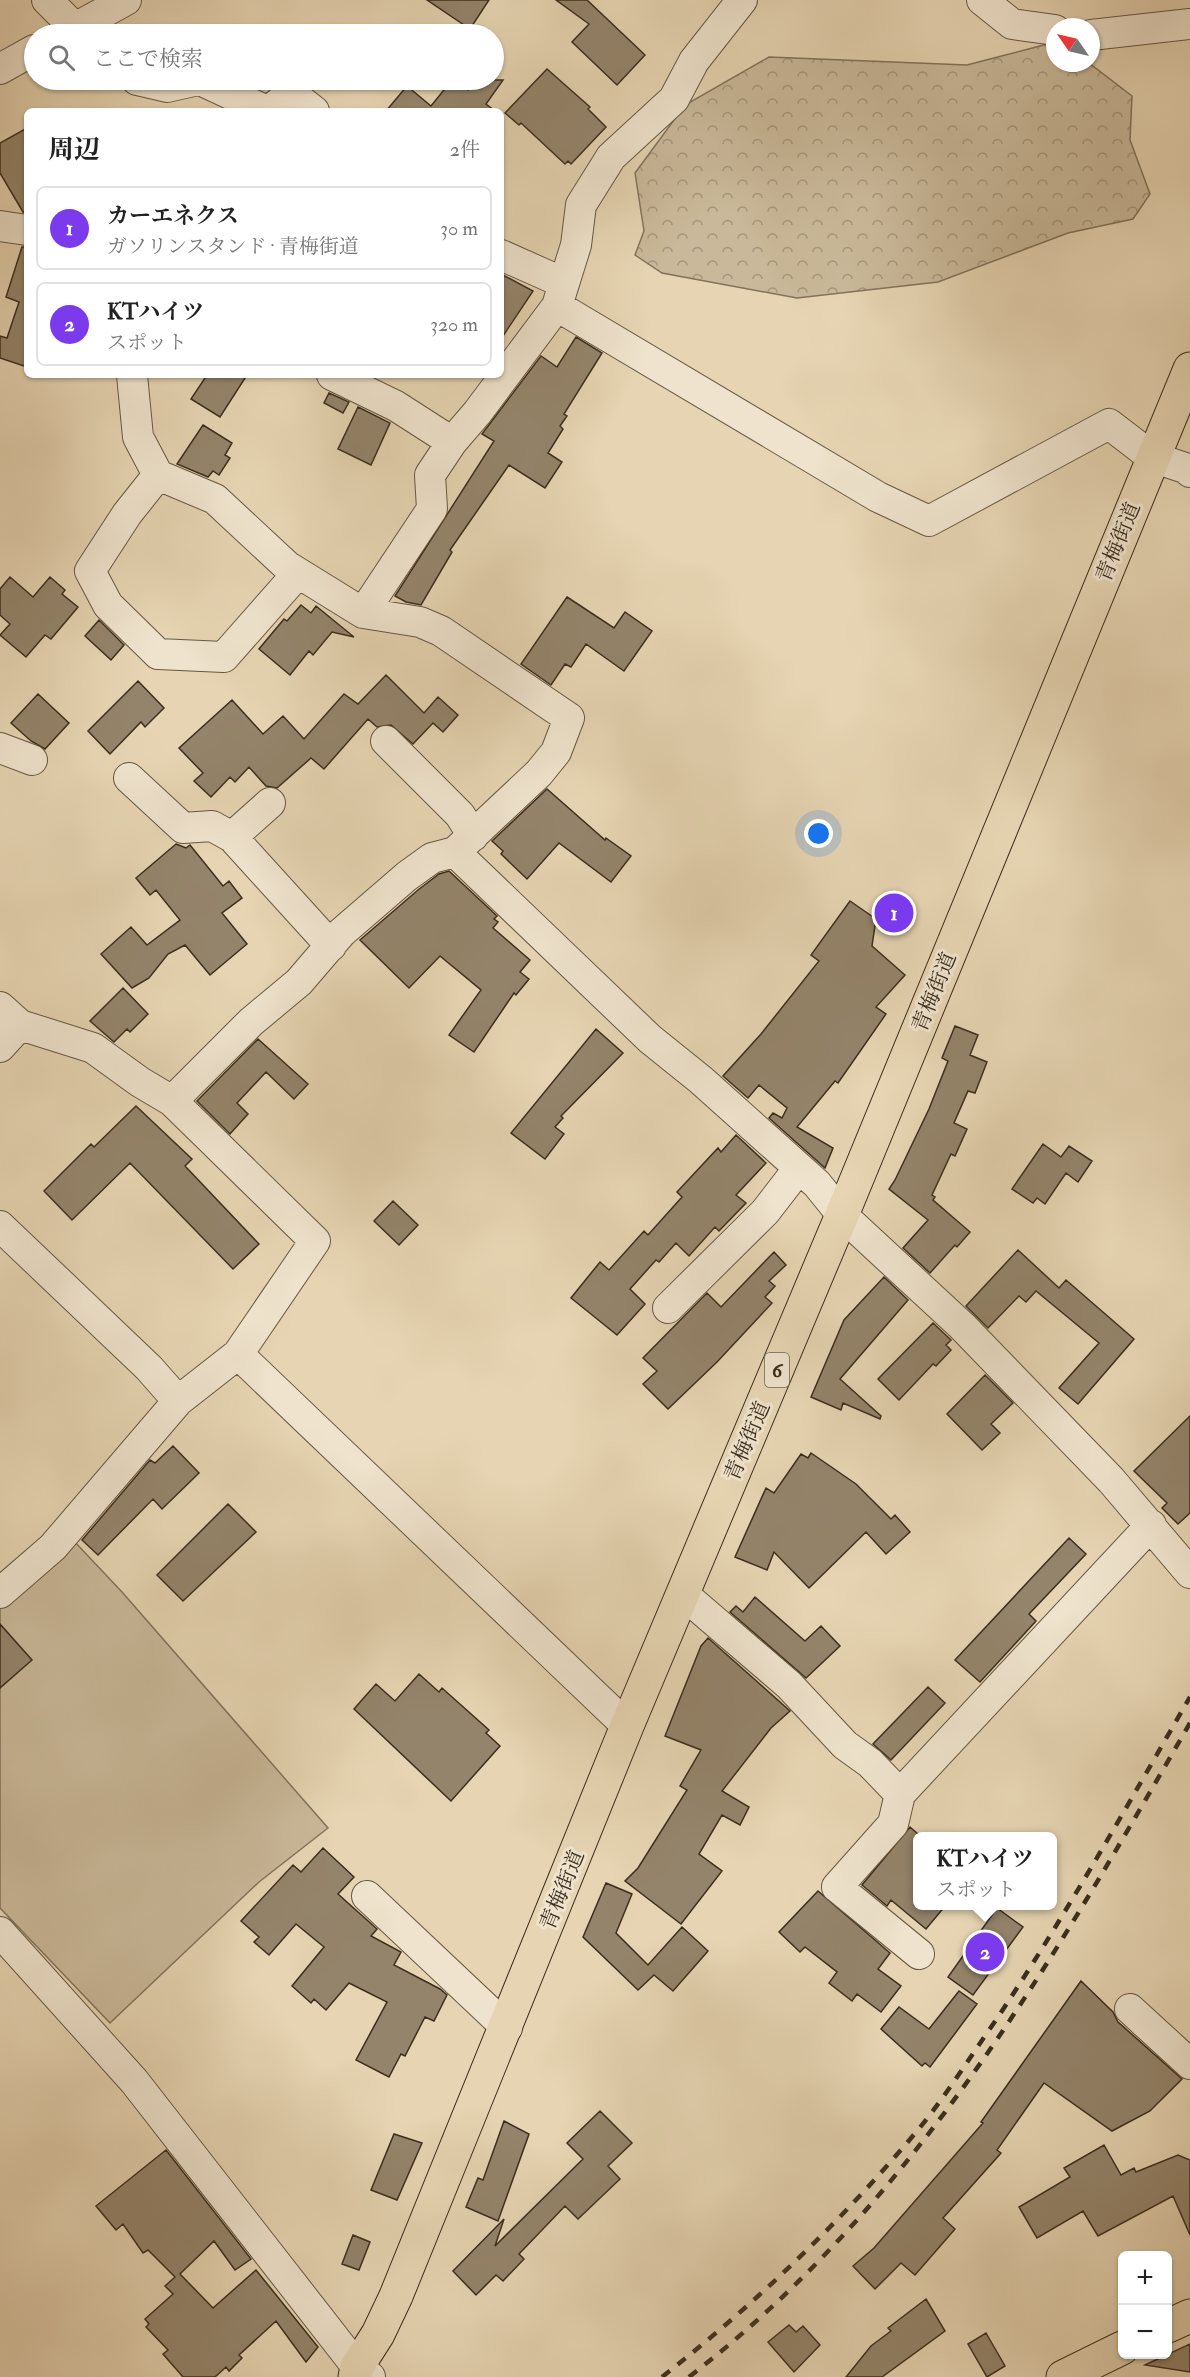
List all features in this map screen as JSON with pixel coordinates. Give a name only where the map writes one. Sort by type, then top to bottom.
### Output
[{"type":"main road","name":"青梅街道","points":[[357,2375],[396,2296],[507,2028],[627,1726],[842,1215],[1190,369]]},
{"type":"main road","points":[[1172,2324],[1190,2316]]},
{"type":"main road","points":[[1063,2377],[1118,2350]]},
{"type":"street","points":[[46,0],[77,24]]},
{"type":"street","points":[[90,24],[126,0]]},
{"type":"street","points":[[504,375],[560,295],[576,245],[581,205],[610,157],[674,99],[694,61],[742,0]]},
{"type":"street","points":[[982,0],[1012,24],[1046,29]]},
{"type":"street","points":[[1100,34],[1190,24]]},
{"type":"street","points":[[0,69],[24,56]]},
{"type":"street","points":[[221,90],[261,108]]},
{"type":"street","points":[[272,108],[291,93],[310,108]]},
{"type":"street","points":[[0,226],[24,230]]},
{"type":"street","points":[[504,257],[878,497],[929,521],[1108,424],[1152,457],[1185,468],[1190,472]]},
{"type":"street","points":[[132,378],[138,437],[158,475],[215,500],[298,573],[363,613],[420,622],[441,631],[570,718],[556,752],[539,773],[464,844],[432,858],[407,876],[341,933],[299,982],[251,1022],[172,1101]]},
{"type":"street","points":[[338,378],[396,406],[452,442]]},
{"type":"street","points":[[363,613],[432,509],[430,475],[452,442],[477,413],[502,378]]},
{"type":"street","points":[[158,475],[127,514],[90,572],[108,605],[158,654],[224,657],[298,573]]},
{"type":"street","points":[[386,741],[460,815],[464,844],[650,1040],[701,1080],[817,1184],[842,1215],[962,1326],[1111,1479],[1190,1573]]},
{"type":"street","points":[[0,748],[32,760]]},
{"type":"street","points":[[129,778],[183,828],[212,825],[232,837],[332,946]]},
{"type":"street","points":[[232,837],[270,803]]},
{"type":"street","points":[[0,1047],[10,1016],[93,1048],[140,1082],[172,1101],[315,1242],[238,1354],[178,1401],[53,1547],[0,1593]]},
{"type":"street","points":[[668,1308],[765,1212],[799,1168]]},
{"type":"street","points":[[0,1226],[149,1368],[178,1401]]},
{"type":"street","points":[[238,1354],[627,1726]]},
{"type":"street","points":[[918,1954],[837,1887],[893,1824],[900,1794],[1151,1525]]},
{"type":"street","points":[[683,1594],[789,1685],[844,1745],[870,1764],[900,1794]]},
{"type":"street","points":[[367,1896],[507,2028]]},
{"type":"street","points":[[0,1932],[134,2081],[357,2375]]},
{"type":"street","points":[[1130,2009],[1190,2064]]},
{"type":"green space","points":[[1046,44],[1046,72],[1100,71],[1132,96],[1130,140],[1150,194],[1133,219],[1068,233],[938,282],[797,298],[662,273],[635,255],[644,231],[635,173],[685,105],[769,57],[967,65]]},
{"type":"green space","points":[[72,1539],[122,1592],[328,1828],[259,1882],[110,2023],[0,1908],[0,1607]]},
{"type":"building","points":[[427,0],[489,0],[473,24],[463,24]]},
{"type":"building","points":[[556,0],[587,0],[645,55],[617,85],[572,42],[589,24]]},
{"type":"building","points":[[547,69],[590,107],[588,109],[606,127],[571,164],[568,161],[565,164],[521,123],[519,125],[505,113]]},
{"type":"building","points":[[404,90],[412,90],[431,106],[444,90],[496,90],[486,104],[491,108],[389,108]]},
{"type":"building","points":[[24,130],[24,212],[0,173],[0,143]]},
{"type":"building","points":[[22,247],[24,247],[24,366],[0,358],[0,336],[7,338],[19,302],[6,297]]},
{"type":"building","points":[[504,276],[533,291],[504,334]]},
{"type":"building","points":[[576,337],[602,353],[564,414],[567,416],[560,426],[563,429],[548,453],[562,462],[545,488],[509,465],[450,550],[452,552],[421,605],[406,602],[395,596],[494,441],[482,434],[541,356],[557,367]]},
{"type":"building","points":[[205,378],[245,378],[220,417],[191,399]]},
{"type":"building","points":[[329,393],[349,402],[343,413],[324,403]]},
{"type":"building","points":[[358,407],[390,423],[371,465],[338,449]]},
{"type":"building","points":[[203,425],[232,443],[225,455],[230,458],[219,475],[213,471],[208,477],[177,464]]},
{"type":"building","points":[[10,577],[33,597],[50,577],[65,590],[62,594],[78,607],[51,639],[45,635],[26,657],[0,635],[10,624],[0,615],[0,589]]},
{"type":"building","points":[[567,597],[614,628],[625,612],[652,631],[624,671],[586,644],[571,667],[565,664],[551,685],[521,664]]},
{"type":"building","points":[[301,605],[311,613],[316,606],[354,637],[332,632],[313,655],[309,651],[290,675],[259,649],[284,619],[287,621]]},
{"type":"building","points":[[99,620],[124,645],[111,660],[85,636]]},
{"type":"building","points":[[386,675],[424,713],[438,697],[458,715],[443,732],[433,723],[413,744],[391,725],[377,727],[368,719],[324,769],[311,758],[277,788],[266,786],[249,767],[235,782],[230,777],[211,797],[194,781],[203,773],[179,748],[232,700],[263,734],[283,716],[304,739],[344,694],[358,704]]},
{"type":"building","points":[[138,681],[164,708],[145,727],[141,722],[110,754],[88,731]]},
{"type":"building","points":[[38,694],[69,723],[45,749],[31,741],[11,723]]},
{"type":"building","points":[[547,789],[605,840],[606,838],[631,856],[611,882],[559,843],[527,879],[501,854],[503,851],[492,841]]},
{"type":"building","points":[[176,844],[186,848],[190,845],[223,886],[229,881],[242,898],[222,913],[247,944],[210,975],[185,945],[168,954],[149,978],[132,988],[101,954],[131,927],[147,945],[180,920],[156,890],[150,895],[136,878]]},
{"type":"building","points":[[449,871],[497,916],[494,919],[498,922],[493,928],[530,960],[520,972],[529,979],[516,995],[514,993],[474,1052],[449,1035],[481,990],[440,956],[409,988],[360,940],[418,890],[439,874]]},
{"type":"building","points":[[850,901],[876,919],[872,946],[905,975],[876,1007],[886,1014],[838,1083],[835,1081],[797,1127],[833,1148],[825,1168],[769,1118],[773,1113],[782,1118],[787,1108],[759,1085],[748,1098],[723,1076],[761,1034],[819,961],[811,955]]},
{"type":"building","points":[[123,988],[148,1014],[130,1032],[127,1029],[114,1042],[90,1021]]},
{"type":"building","points":[[955,1026],[978,1035],[970,1055],[987,1062],[975,1093],[968,1091],[954,1123],[967,1129],[955,1156],[951,1154],[932,1195],[935,1197],[933,1200],[970,1232],[930,1273],[903,1248],[928,1220],[889,1189],[929,1109],[948,1061],[942,1058]]},
{"type":"building","points":[[596,1029],[623,1053],[561,1116],[563,1118],[555,1127],[564,1134],[545,1159],[511,1133]]},
{"type":"building","points":[[258,1039],[308,1084],[294,1099],[266,1072],[237,1103],[248,1114],[230,1134],[197,1101]]},
{"type":"building","points":[[136,1106],[192,1159],[185,1166],[259,1244],[233,1269],[130,1163],[72,1220],[44,1191],[91,1144],[94,1147]]},
{"type":"building","points":[[736,1135],[766,1163],[736,1195],[746,1203],[719,1231],[715,1227],[689,1256],[676,1243],[659,1262],[656,1260],[630,1289],[645,1304],[617,1335],[571,1298],[600,1262],[609,1270],[644,1231],[648,1235],[682,1197],[677,1192],[718,1148],[721,1152]]},
{"type":"building","points":[[1043,1144],[1061,1157],[1069,1146],[1092,1161],[1078,1182],[1066,1173],[1045,1204],[1037,1198],[1033,1203],[1012,1189]]},
{"type":"building","points":[[393,1201],[418,1225],[399,1245],[374,1221]]},
{"type":"building","points":[[1018,1250],[1059,1288],[1066,1280],[1134,1339],[1078,1404],[1059,1388],[1099,1343],[1036,1291],[1026,1302],[1019,1296],[988,1328],[966,1306]]},
{"type":"building","points":[[774,1252],[786,1265],[769,1281],[775,1286],[765,1297],[772,1303],[717,1362],[668,1409],[643,1384],[657,1371],[643,1358],[707,1293],[721,1307]]},
{"type":"building","points":[[884,1277],[908,1300],[840,1379],[881,1416],[880,1419],[843,1403],[841,1410],[811,1397],[844,1320]]},
{"type":"building","points":[[933,1323],[951,1340],[946,1345],[951,1350],[936,1366],[933,1364],[899,1400],[878,1379]]},
{"type":"building","points":[[985,1375],[1013,1403],[991,1424],[1000,1433],[982,1450],[947,1414]]},
{"type":"building","points":[[1190,1416],[1190,1513],[1178,1524],[1162,1508],[1167,1503],[1134,1471]]},
{"type":"building","points":[[173,1446],[199,1473],[162,1509],[153,1499],[98,1555],[82,1540],[150,1460],[155,1463]]},
{"type":"building","points":[[811,1453],[856,1484],[891,1519],[895,1515],[910,1532],[886,1554],[866,1532],[809,1588],[774,1552],[767,1570],[735,1557],[766,1488],[774,1493],[801,1454],[808,1458]]},
{"type":"building","points":[[228,1504],[256,1532],[183,1601],[157,1575]]},
{"type":"building","points":[[1069,1538],[1086,1554],[1029,1614],[1036,1621],[980,1682],[955,1660]]},
{"type":"building","points":[[755,1597],[805,1641],[821,1626],[840,1646],[806,1678],[730,1612],[736,1606],[743,1612]]},
{"type":"building","points":[[0,1624],[32,1660],[0,1688]]},
{"type":"building","points":[[708,1638],[790,1711],[771,1728],[722,1791],[749,1807],[740,1825],[722,1815],[699,1854],[722,1871],[681,1924],[625,1881],[638,1868],[687,1790],[680,1786],[701,1750],[665,1736],[701,1646]]},
{"type":"building","points":[[419,1674],[439,1692],[442,1688],[489,1730],[486,1733],[500,1746],[451,1801],[354,1709],[376,1684],[395,1701]]},
{"type":"building","points":[[928,1687],[945,1703],[891,1760],[873,1744]]},
{"type":"building","points":[[910,1827],[916,1832],[913,1832],[913,1910],[942,1910],[926,1929],[891,1900],[887,1906],[862,1885]]},
{"type":"building","points":[[323,1848],[354,1877],[338,1894],[377,1929],[371,1936],[401,1952],[394,1965],[447,1995],[434,2021],[425,2017],[405,2056],[401,2054],[389,2077],[356,2060],[387,2002],[349,1983],[326,2010],[314,1999],[311,2003],[292,1986],[324,1947],[296,1924],[269,1955],[254,1942],[259,1937],[241,1921],[293,1865],[301,1872]]},
{"type":"building","points":[[606,1883],[632,1894],[616,1933],[648,1965],[682,1927],[708,1951],[673,1991],[654,1975],[638,1990],[583,1937]]},
{"type":"building","points":[[818,1891],[890,1953],[878,1969],[901,1986],[881,2012],[857,1994],[852,2001],[829,1983],[837,1972],[805,1947],[800,1952],[779,1932]]},
{"type":"building","points":[[996,1910],[1000,1910],[1023,1927],[973,1995],[948,1977]]},
{"type":"building","points":[[1081,1981],[1113,2012],[1118,2022],[1182,2079],[1150,2111],[1112,2131],[1044,2083],[997,2150],[1001,2153],[943,2218],[955,2229],[915,2275],[901,2263],[875,2289],[853,2266],[874,2248],[983,2123],[981,2122]]},
{"type":"building","points":[[959,1991],[977,2004],[930,2067],[925,2063],[922,2066],[881,2029],[899,2007],[929,2029]]},
{"type":"building","points":[[600,2111],[632,2143],[608,2166],[620,2179],[578,2219],[565,2206],[519,2254],[524,2259],[503,2281],[496,2275],[476,2295],[453,2271],[504,2219],[495,2246],[583,2159],[567,2143]]},
{"type":"building","points":[[504,2121],[529,2134],[498,2221],[466,2207],[478,2178],[483,2180]]},
{"type":"building","points":[[394,2134],[422,2143],[397,2200],[371,2190]]},
{"type":"building","points":[[1104,2145],[1121,2175],[1134,2168],[1136,2172],[1178,2155],[1190,2160],[1190,2235],[1173,2196],[1098,2236],[1083,2211],[1037,2238],[1019,2207],[1070,2177],[1064,2168]]},
{"type":"building","points":[[166,2150],[251,2259],[235,2270],[214,2241],[180,2274],[213,2308],[256,2270],[318,2347],[306,2362],[276,2321],[239,2355],[242,2358],[229,2371],[226,2367],[215,2377],[183,2377],[163,2354],[168,2350],[146,2327],[149,2324],[145,2319],[173,2294],[165,2286],[175,2277],[148,2250],[143,2253],[123,2224],[116,2230],[96,2206]]},
{"type":"building","points":[[353,2235],[370,2242],[359,2270],[342,2264]]},
{"type":"building","points":[[926,2299],[945,2331],[882,2377],[846,2377],[871,2346],[891,2331],[888,2328]]},
{"type":"building","points":[[789,2325],[796,2332],[803,2326],[820,2345],[794,2372],[768,2342]]},
{"type":"building","points":[[986,2333],[1005,2366],[987,2377],[968,2344]]},
{"type":"building","points":[[1190,2344],[1190,2372],[1145,2365],[1158,2359],[1172,2359],[1172,2352]]},
{"type":"railway","points":[[662,2377],[730,2321],[796,2261],[858,2198],[928,2118],[1047,1941],[1190,1697]]},
{"type":"railway","points":[[689,2377],[770,2309],[843,2235],[910,2157],[972,2076],[1030,1990],[1190,1723]]},
{"type":"place","name":"カーエネクス","points":[[894,913]]},
{"type":"place","name":"KTハイツ","points":[[985,1952]]}]
